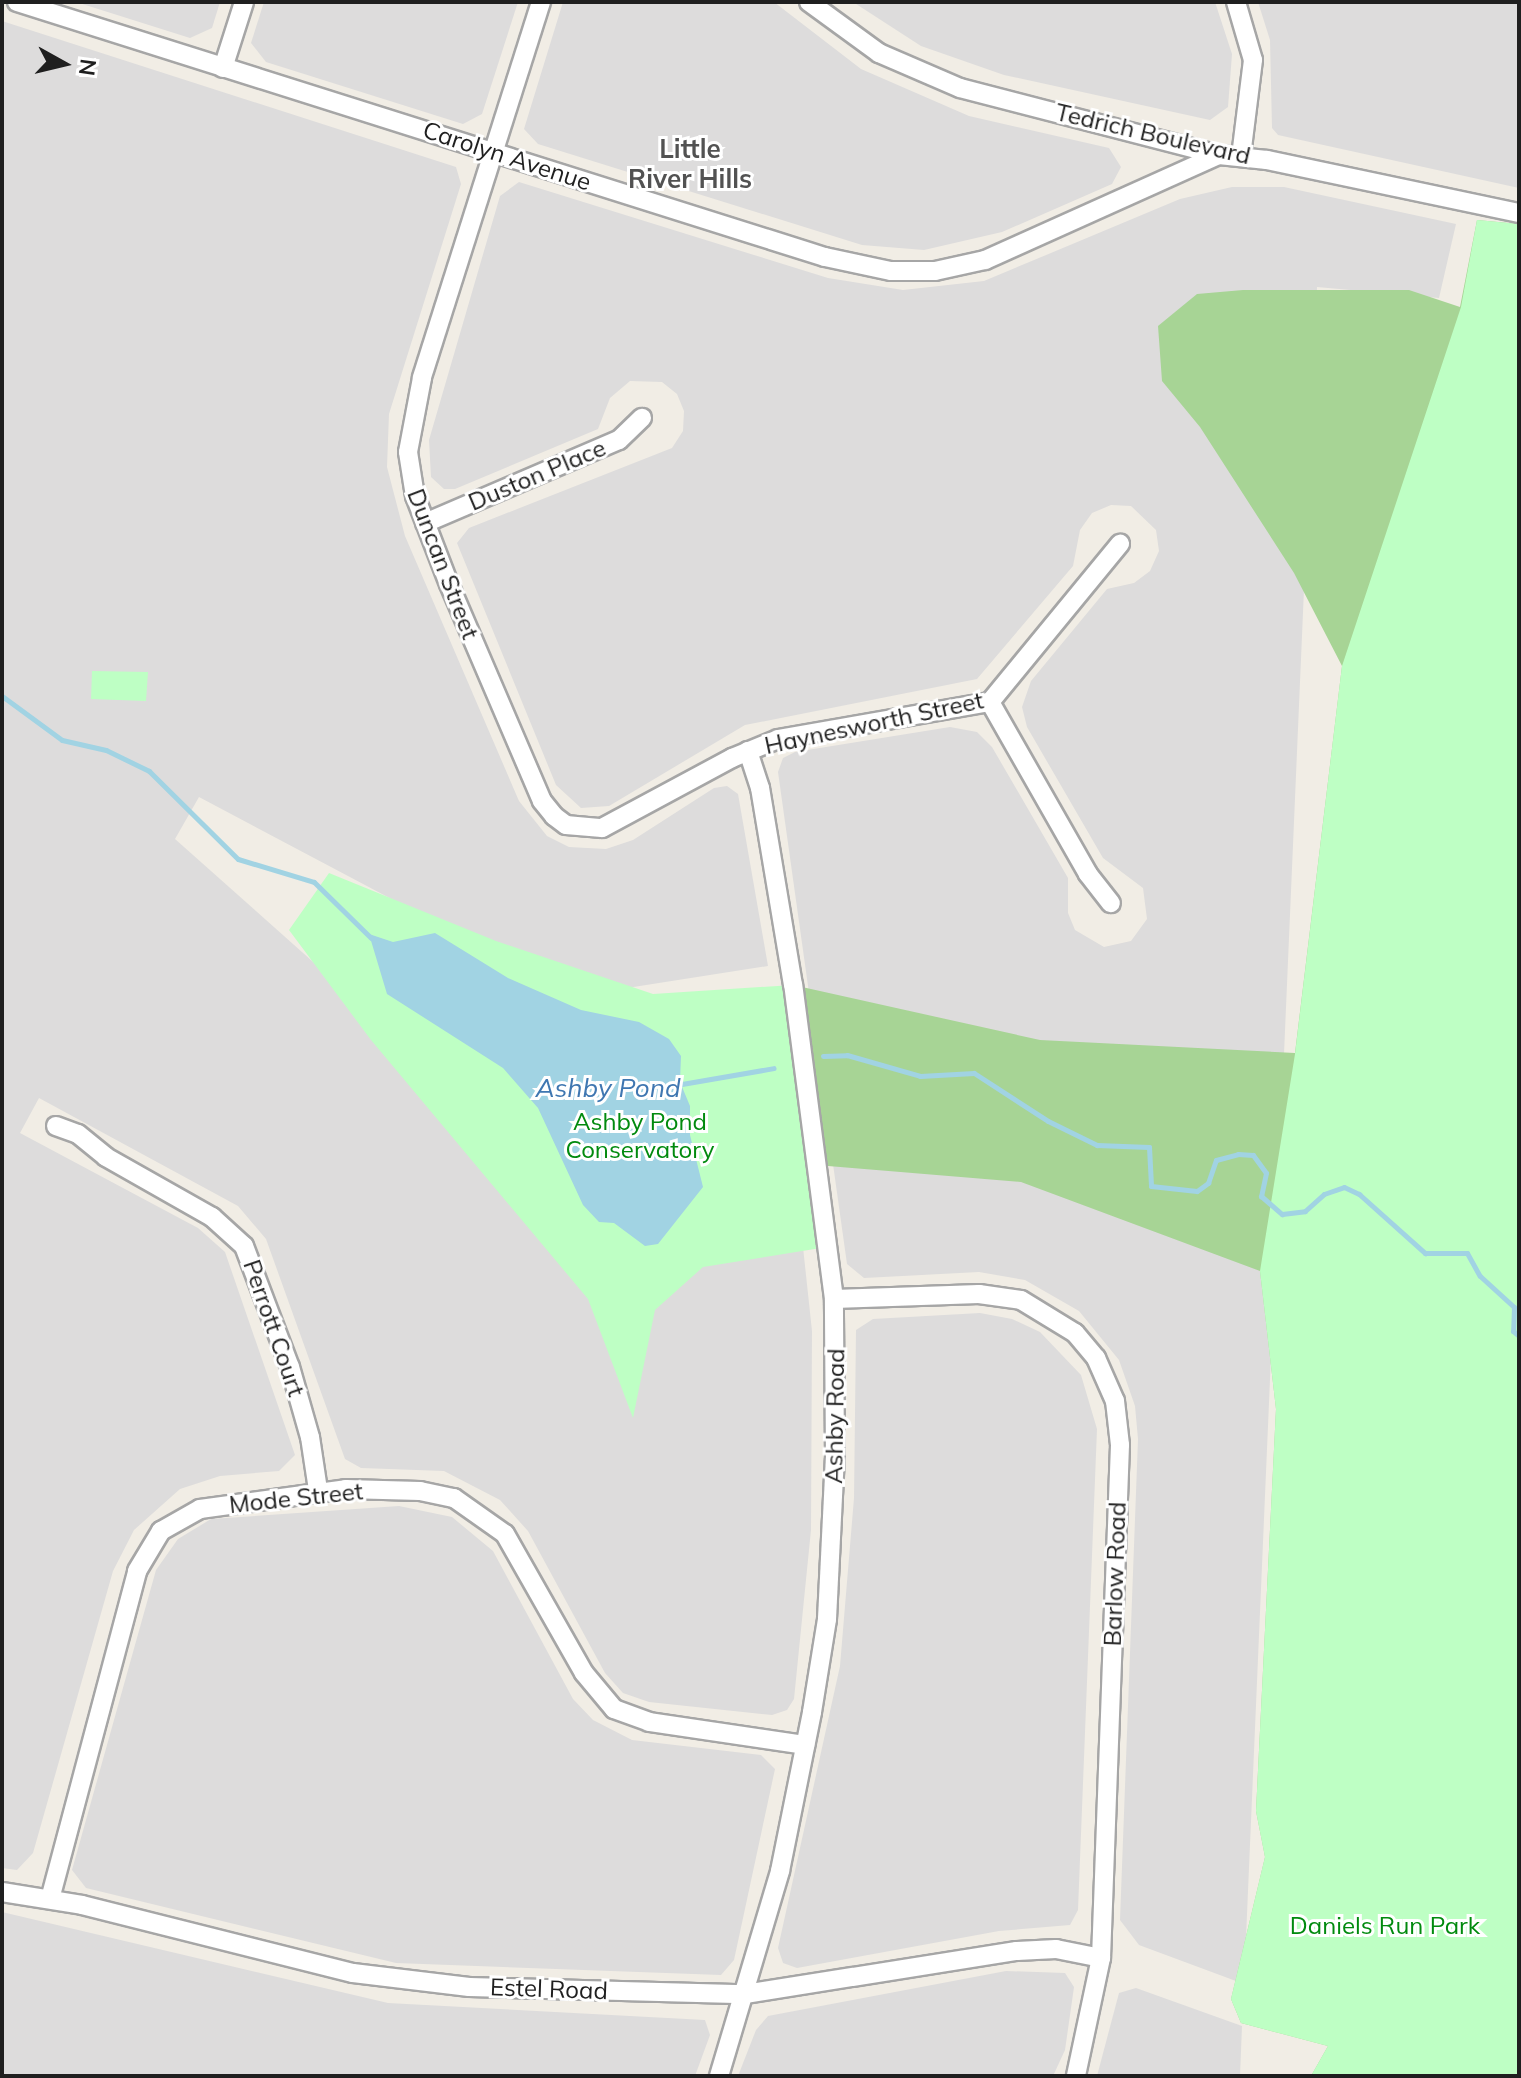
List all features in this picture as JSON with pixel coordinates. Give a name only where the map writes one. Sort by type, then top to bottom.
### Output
[{"type":"street","name":"Carolyn Avenue","points":[[17,2],[825,257],[910,272],[957,268],[1016,249],[1219,155]]},
{"type":"street","points":[[223,68],[244,2]]},
{"type":"street","name":"Duncan Street","points":[[541,2],[411,421],[410,480],[529,773],[554,816],[584,829],[616,824],[748,751]]},
{"type":"street","name":"Tedrich Boulevard","points":[[809,2],[868,46],[919,73],[1219,155],[1241,156],[1519,213]]},
{"type":"street","points":[[1236,2],[1253,60],[1241,156]]},
{"type":"street","name":"Duston Place","points":[[425,523],[619,440],[642,418]]},
{"type":"street","name":"Haynesworth Street","points":[[748,751],[823,728],[990,702],[1120,544]]},
{"type":"street","points":[[990,702],[1088,874],[1111,903]]},
{"type":"street","name":"Ashby Road","points":[[719,2076],[780,1871],[822,1657],[832,1549],[834,1299],[793,985],[760,788],[748,751]]},
{"type":"street","name":"Perrott Court","points":[[56,1126],[78,1134],[106,1157],[212,1217],[244,1246],[290,1367],[310,1437],[318,1490]]},
{"type":"street","name":"Barlow Road","points":[[834,1299],[979,1294],[1021,1300],[1075,1333],[1111,1388],[1120,1445],[1101,1958],[1076,2076]]},
{"type":"street","name":"Mode Street","points":[[50,1899],[117,1640],[147,1549],[161,1531],[193,1511],[318,1490],[420,1491],[469,1505],[494,1523],[522,1558],[584,1673],[614,1709],[649,1722],[805,1745]]},
{"type":"street","name":"Estel Road","points":[[2,1892],[50,1899],[393,1980],[745,1994],[1017,1951],[1056,1949],[1101,1958]]},
{"type":"shaded area","points":[[76,2],[220,2],[212,28],[190,38]]},
{"type":"shaded area","points":[[264,2],[518,2],[482,114],[463,124],[266,62],[251,43]]},
{"type":"shaded area","points":[[563,2],[774,2],[861,69],[969,116],[1109,148],[1121,167],[1112,184],[1002,232],[924,250],[862,245],[538,144],[524,129]]},
{"type":"shaded area","points":[[853,2],[1215,2],[1232,54],[1228,107],[1210,120],[1004,75],[921,46]]},
{"type":"shaded area","points":[[1258,2],[1519,2],[1519,188],[1278,135],[1272,128],[1270,40]]},
{"type":"shaded area","points":[[2,21],[456,167],[461,184],[389,414],[387,467],[405,536],[519,801],[547,836],[569,847],[606,849],[633,840],[714,788],[727,786],[738,794],[768,966],[627,988],[516,965],[199,797],[175,839],[330,977],[677,1234],[797,1191],[812,1331],[811,1530],[794,1699],[787,1710],[772,1715],[649,1702],[623,1693],[605,1673],[528,1531],[500,1500],[444,1471],[361,1468],[345,1459],[266,1239],[238,1206],[39,1098],[20,1133],[198,1228],[225,1252],[295,1455],[279,1471],[220,1476],[180,1489],[134,1530],[113,1571],[33,1853],[17,1870],[2,1868]]},
{"type":"shaded area","points":[[519,182],[828,278],[903,290],[984,281],[1180,199],[1232,187],[1284,187],[1456,224],[1439,298],[1317,287],[1244,1984],[1139,1945],[1120,1920],[1138,1439],[1135,1406],[1119,1360],[1079,1311],[1025,1280],[979,1272],[864,1278],[847,1264],[778,772],[783,758],[795,752],[950,727],[977,732],[992,747],[1068,878],[1068,913],[1075,930],[1104,947],[1131,941],[1147,919],[1143,888],[1103,858],[1027,727],[1022,707],[1031,681],[1107,589],[1134,583],[1150,571],[1159,551],[1156,530],[1131,506],[1111,505],[1092,513],[1080,530],[1073,566],[977,679],[745,725],[609,806],[581,808],[556,785],[457,543],[469,528],[672,448],[683,431],[684,411],[677,394],[662,382],[630,381],[610,398],[598,429],[455,489],[444,489],[431,477],[429,440],[500,196]]},
{"type":"shaded area","points":[[980,1313],[1012,1319],[1040,1332],[1081,1375],[1097,1429],[1078,1910],[1070,1925],[999,1931],[797,1968],[783,1963],[778,1948],[840,1666],[854,1498],[856,1330],[873,1319]]},
{"type":"shaded area","points":[[399,1506],[452,1517],[493,1551],[573,1699],[593,1720],[632,1740],[761,1755],[775,1769],[734,1960],[721,1975],[396,1963],[86,1888],[72,1870],[156,1570],[178,1539],[211,1519]]},
{"type":"shaded area","points":[[2,1912],[388,2003],[705,2020],[710,2035],[695,2076],[2,2076]]},
{"type":"shaded area","points":[[1006,1971],[1065,1973],[1074,1987],[1065,2050],[1053,2076],[738,2076],[756,2030],[768,2016]]},
{"type":"shaded area","points":[[1136,1988],[1242,2026],[1240,2076],[1097,2076],[1119,1993]]},
{"type":"green space","name":"Daniels Run Park","points":[[1477,220],[1519,224],[1519,2076],[1311,2076],[1328,2046],[1241,2023],[1231,1999],[1265,1857],[1256,1811],[1276,1409],[1260,1271],[1021,1182],[816,1165],[793,985],[1040,1040],[1295,1053],[1342,666],[1294,573],[1200,427],[1162,381],[1158,326],[1197,294],[1243,290],[1409,290],[1460,307]]},
{"type":"green space","name":"Daniels Run Park","points":[[1477,220],[1519,224],[1519,2076],[1311,2076],[1328,2046],[1241,2023],[1231,1999],[1265,1857],[1256,1811],[1276,1409],[1260,1271],[1295,1054],[1342,666],[1461,307]]},
{"type":"green space","points":[[92,671],[148,672],[146,701],[91,699]]},
{"type":"green space","name":"Ashby Pond Conservatory","points":[[329,873],[496,941],[653,994],[793,985],[827,1247],[703,1267],[655,1310],[633,1418],[588,1299],[371,1040],[289,930]]},
{"type":"water","name":"Ashby Pond","points":[[435,933],[508,978],[581,1010],[639,1022],[669,1039],[681,1056],[680,1082],[690,1106],[690,1135],[703,1187],[658,1244],[645,1246],[614,1223],[599,1222],[583,1205],[538,1108],[503,1068],[387,994],[369,934],[393,942]]},
{"type":"waterway","points":[[2,696],[62,740],[106,750],[149,771],[238,859],[314,882],[371,938]]},
{"type":"waterway","points":[[823,1056],[847,1055],[920,1076],[974,1073],[1048,1121],[1097,1145],[1149,1147],[1151,1186],[1197,1191],[1208,1183],[1216,1160],[1238,1154],[1253,1155],[1266,1173],[1261,1196],[1282,1214],[1305,1211],[1324,1194],[1344,1187],[1359,1194],[1425,1253],[1467,1253],[1480,1276],[1514,1307],[1513,1331],[1519,1336]]},
{"type":"waterway","points":[[676,1085],[774,1068]]},
{"type":"district","name":"Little River Hills","points":[[690,164]]}]
